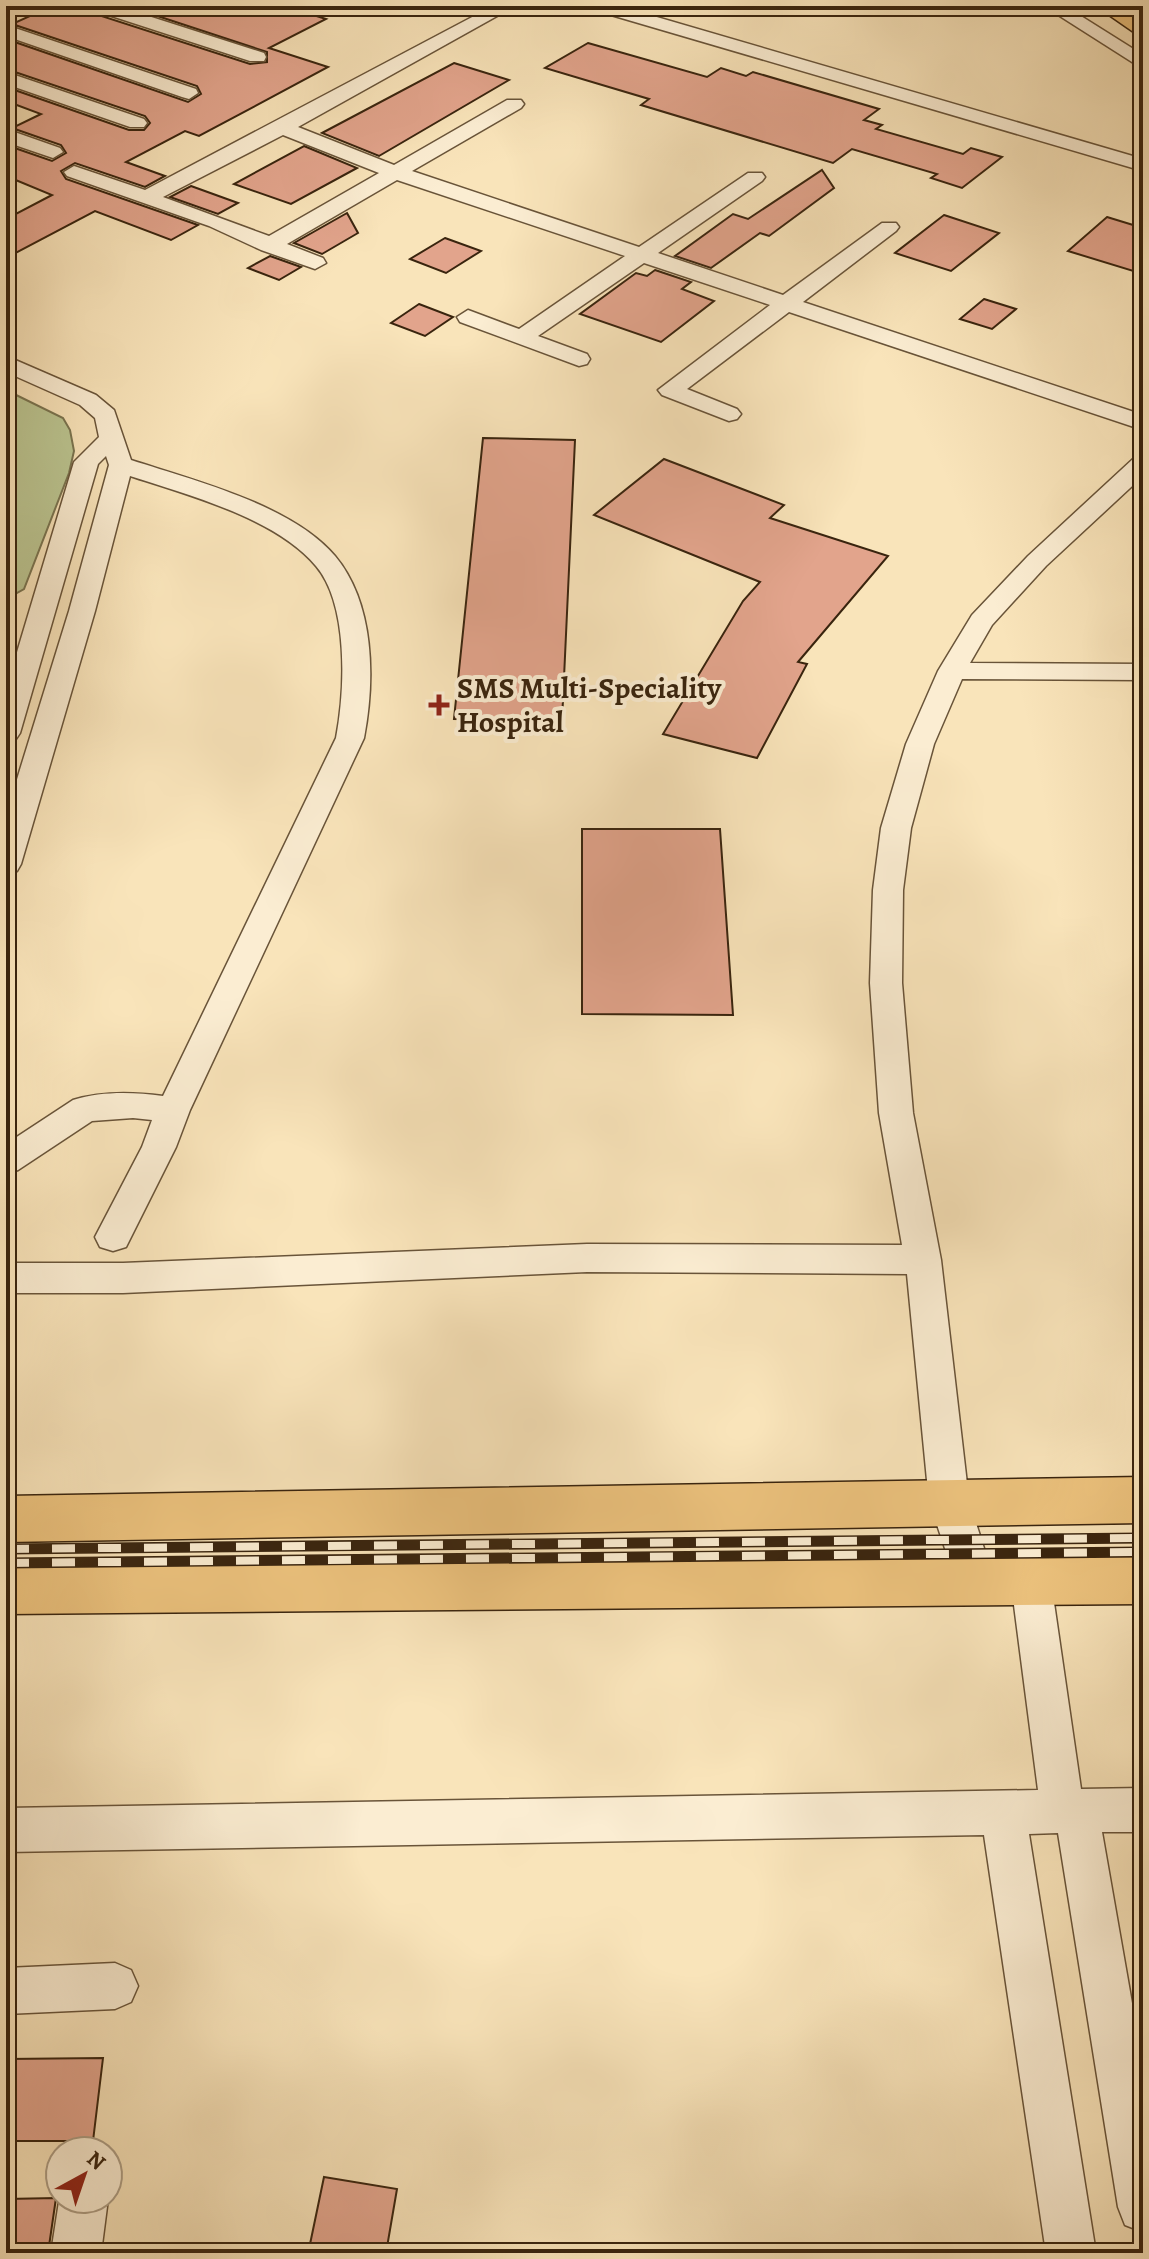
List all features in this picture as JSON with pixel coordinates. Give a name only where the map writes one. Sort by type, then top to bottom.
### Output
[{"type":"main road","points":[[1107,6],[1143,28]]},
{"type":"main road","points":[[6,1519],[1143,1500]]},
{"type":"main road","points":[[6,1590],[1143,1580]]},
{"type":"street","points":[[99,6],[257,57]]},
{"type":"street","points":[[147,197],[282,128],[506,6]]},
{"type":"street","points":[[600,6],[1143,165]]},
{"type":"street","points":[[1053,6],[1143,63]]},
{"type":"street","points":[[6,30],[189,93]]},
{"type":"street","points":[[6,78],[137,123]]},
{"type":"street","points":[[268,246],[514,104]]},
{"type":"street","points":[[282,128],[394,172],[1143,423]]},
{"type":"street","points":[[6,135],[53,152]]},
{"type":"street","points":[[74,172],[231,228],[315,263]]},
{"type":"street","points":[[522,337],[755,177]]},
{"type":"street","points":[[729,414],[670,390],[889,227]]},
{"type":"street","points":[[468,317],[579,359]]},
{"type":"street","points":[[6,363],[88,400],[106,415],[121,465],[81,615],[6,864]]},
{"type":"street","points":[[6,733],[44,615],[86,462],[111,438]]},
{"type":"street","points":[[975,1583],[949,1501],[923,1260],[896,1113],[886,983],[888,890],[896,828],[920,744],[952,671],[981,621],[1037,561],[1143,463]]},
{"type":"street","points":[[113,1237],[159,1147],[173,1110],[350,738],[357,690],[348,607],[326,561],[297,537],[253,514],[185,486],[121,465]]},
{"type":"street","points":[[44,615],[81,615]]},
{"type":"street","points":[[952,671],[1143,672]]},
{"type":"street","points":[[6,1161],[85,1109],[133,1105],[173,1110]]},
{"type":"street","points":[[6,1278],[123,1278],[587,1258],[923,1260]]},
{"type":"street","points":[[1031,1582],[1069,1809],[1143,2207]]},
{"type":"street","points":[[6,1830],[1143,1810]]},
{"type":"street","points":[[1003,1811],[1071,2253]]},
{"type":"street","points":[[6,1991],[115,1986]]},
{"type":"street","points":[[76,2253],[81,2215]]},
{"type":"green space","points":[[6,390],[63,418],[70,430],[74,451],[69,473],[24,589],[6,599]]},
{"type":"building","points":[[52,6],[87,6],[92,13],[250,64],[267,62],[267,52],[127,6],[285,6],[326,19],[269,48],[328,67],[199,136],[185,131],[126,162],[165,176],[145,187],[75,163],[61,171],[66,179],[198,225],[171,240],[95,211],[6,258],[6,219],[52,195],[6,176],[6,145],[52,161],[66,153],[61,145],[12,128],[41,114],[6,101],[6,87],[129,130],[144,130],[150,123],[145,116],[6,69],[6,39],[188,102],[201,94],[197,86],[12,24]]},
{"type":"building","points":[[588,43],[707,77],[721,68],[746,76],[753,72],[879,109],[864,120],[882,125],[876,129],[963,154],[971,148],[1002,157],[962,188],[931,178],[937,174],[852,149],[833,163],[641,105],[649,99],[545,68]]},
{"type":"building","points":[[454,63],[509,80],[379,156],[322,133]]},
{"type":"building","points":[[304,146],[357,168],[291,204],[234,184]]},
{"type":"building","points":[[822,170],[834,188],[769,236],[760,233],[711,268],[675,256],[733,214],[748,219]]},
{"type":"building","points":[[191,186],[238,203],[218,214],[170,197]]},
{"type":"building","points":[[347,213],[358,233],[322,254],[294,243]]},
{"type":"building","points":[[944,215],[999,233],[951,271],[895,253]]},
{"type":"building","points":[[1107,217],[1143,228],[1143,274],[1068,251]]},
{"type":"building","points":[[445,238],[481,251],[446,273],[410,259]]},
{"type":"building","points":[[270,256],[301,267],[279,280],[248,268]]},
{"type":"building","points":[[655,270],[691,282],[682,289],[714,301],[661,342],[580,314],[636,273],[647,276]]},
{"type":"building","points":[[984,299],[1016,309],[992,329],[960,319]]},
{"type":"building","points":[[419,304],[453,317],[425,336],[391,323]]},
{"type":"building","points":[[483,438],[575,440],[562,721],[454,719]]},
{"type":"building","points":[[664,459],[784,505],[770,518],[888,556],[798,662],[807,664],[757,758],[663,734],[743,601],[760,582],[594,515]]},
{"type":"building","points":[[582,829],[720,829],[733,1015],[582,1014]]},
{"type":"building","points":[[103,2058],[94,2135],[44,2135],[44,2141],[6,2141],[6,2059]]},
{"type":"building","points":[[324,2177],[397,2189],[386,2253],[336,2253],[309,2249]]},
{"type":"building","points":[[44,2198],[44,2215],[54,2215],[48,2253],[6,2253],[6,2199]]},
{"type":"railway","points":[[6,1549],[1143,1538]]},
{"type":"railway","points":[[6,1563],[1143,1552]]},
{"type":"place","name":"SMS Multi-Speciality Hospital","points":[[439,705]]}]
